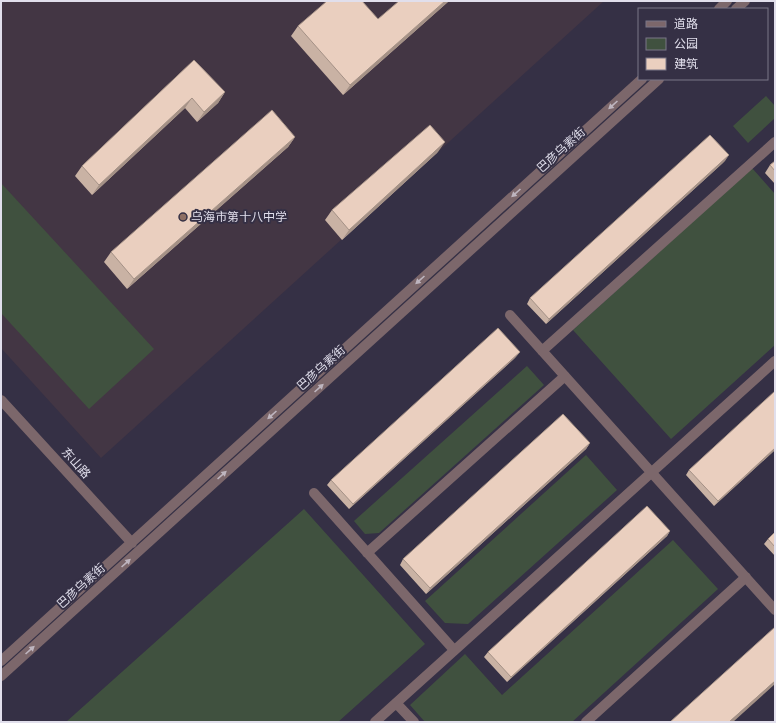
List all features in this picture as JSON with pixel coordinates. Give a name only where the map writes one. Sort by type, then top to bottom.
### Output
[{"type":"street","points":[[719,8],[727,1]]},
{"type":"street","points":[[737,8],[745,1]]},
{"type":"street","name":"巴彦乌素街","points":[[1,661],[641,80]]},
{"type":"street","name":"巴彦乌素街","points":[[1,676],[658,80]]},
{"type":"street","points":[[542,351],[775,142]]},
{"type":"street","points":[[510,315],[775,610]]},
{"type":"street","points":[[375,722],[775,361]]},
{"type":"street","points":[[367,553],[565,376]]},
{"type":"street","name":"东山路","points":[[1,400],[132,543]]},
{"type":"street","points":[[314,493],[454,650]]},
{"type":"street","points":[[586,722],[746,577]]},
{"type":"street","points":[[396,703],[414,722]]},
{"type":"shaded area","name":"乌海市第十八中学","points":[[1,1],[604,1],[101,458],[1,348]]},
{"type":"green space","points":[[766,96],[775,106],[775,118],[748,143],[733,126]]},
{"type":"green space","points":[[752,168],[775,194],[775,345],[671,439],[573,330]]},
{"type":"green space","points":[[1,183],[154,349],[89,409],[1,313]]},
{"type":"green space","points":[[527,366],[544,385],[379,533],[365,534],[354,521]]},
{"type":"green space","points":[[586,455],[617,490],[468,624],[445,623],[425,601]]},
{"type":"green space","points":[[304,509],[425,644],[338,722],[66,722]]},
{"type":"green space","points":[[673,540],[718,589],[572,722],[425,722],[410,705],[465,654],[502,695]]},
{"type":"building","points":[[327,1],[362,1],[378,19],[399,1],[445,1],[350,85],[298,26]]},
{"type":"building","points":[[194,60],[225,92],[204,112],[192,98],[99,185],[82,166]]},
{"type":"building","points":[[272,110],[295,137],[134,279],[111,252]]},
{"type":"building","points":[[430,125],[445,142],[349,230],[332,210]]},
{"type":"building","points":[[710,135],[729,155],[549,319],[530,298]]},
{"type":"building","points":[[775,161],[775,171],[770,165]]},
{"type":"building","points":[[498,328],[520,352],[353,504],[331,480]]},
{"type":"building","points":[[775,391],[775,448],[718,501],[689,470]]},
{"type":"building","points":[[563,414],[590,443],[430,588],[403,559]]},
{"type":"building","points":[[647,506],[670,531],[511,677],[488,652]]},
{"type":"building","points":[[775,532],[775,547],[768,539]]},
{"type":"building","points":[[775,627],[775,681],[729,722],[670,722]]},
{"type":"place","name":"乌海市第十八中学","points":[[183,217]]}]
